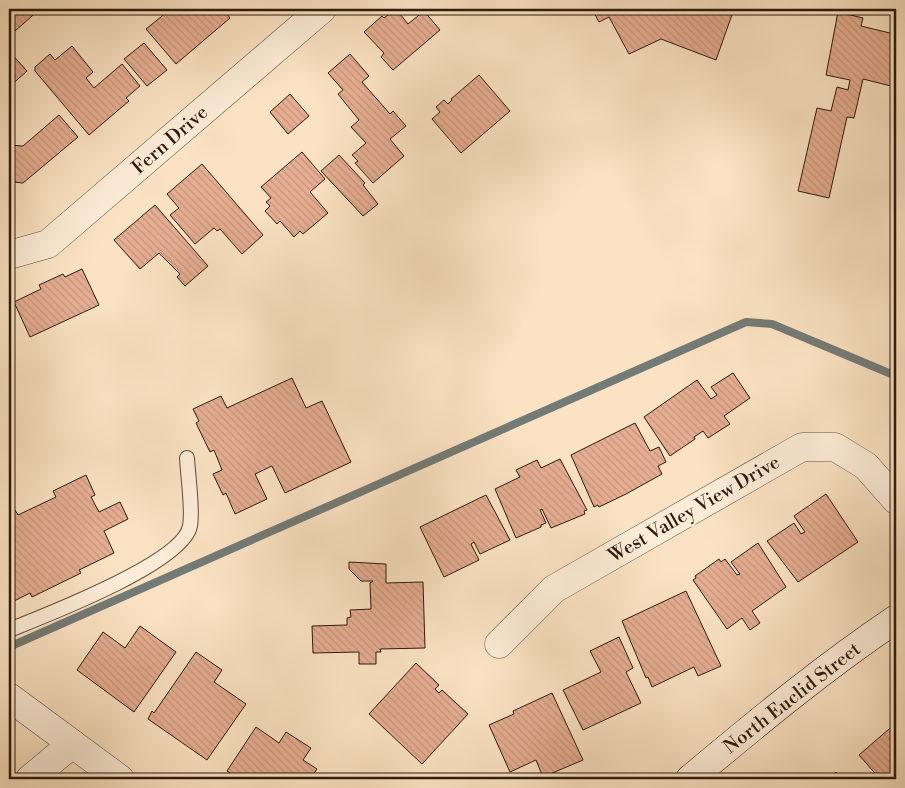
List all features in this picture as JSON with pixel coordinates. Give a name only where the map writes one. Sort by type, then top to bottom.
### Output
[{"type":"street","name":"Fern Drive","points":[[9,255],[48,244],[322,9]]},
{"type":"street","name":"West Valley View Drive","points":[[499,644],[554,589],[802,447],[835,447],[866,466],[896,500]]},
{"type":"street","name":"North Euclid Street","points":[[690,779],[784,700],[842,656],[896,619]]},
{"type":"street","points":[[9,697],[120,779]]},
{"type":"street","points":[[30,779],[72,744]]},
{"type":"lane","points":[[9,630],[77,602],[148,567],[173,551],[190,527],[187,458]]},
{"type":"building","points":[[9,9],[40,9],[15,31],[12,28],[9,31]]},
{"type":"building","points":[[175,9],[223,9],[230,18],[176,64],[146,29],[167,12],[169,14]]},
{"type":"building","points":[[396,9],[408,24],[424,11],[440,30],[393,70],[381,57],[384,53],[364,32],[382,16],[384,18]]},
{"type":"building","points":[[592,9],[734,9],[716,60],[661,39],[629,54],[609,17],[599,22]]},
{"type":"building","points":[[838,12],[863,18],[861,26],[894,34],[896,23],[896,85],[892,84],[891,86],[863,79],[854,118],[847,117],[829,198],[798,191],[817,108],[831,111],[837,87],[848,90],[850,80],[826,75]]},
{"type":"building","points":[[144,43],[167,70],[147,86],[124,59]]},
{"type":"building","points":[[72,46],[93,72],[86,78],[94,88],[122,64],[140,86],[126,98],[129,101],[89,135],[35,71],[35,67],[50,54],[55,60]]},
{"type":"building","points":[[9,51],[27,71],[9,87]]},
{"type":"building","points":[[350,54],[369,76],[362,82],[390,114],[393,111],[406,126],[390,139],[404,156],[373,183],[355,163],[358,161],[352,155],[366,143],[351,127],[359,120],[338,94],[343,90],[328,73]]},
{"type":"building","points":[[479,75],[510,111],[461,153],[432,119],[440,112],[436,107],[444,100],[448,104],[451,99]]},
{"type":"building","points":[[290,94],[309,116],[288,134],[270,112]]},
{"type":"building","points":[[59,115],[78,137],[23,183],[13,182],[13,193],[9,193],[9,145],[23,146]]},
{"type":"building","points":[[302,152],[325,179],[310,192],[328,213],[303,234],[300,231],[294,237],[280,221],[277,224],[265,211],[270,206],[266,202],[271,198],[261,187]]},
{"type":"building","points":[[339,155],[365,183],[363,185],[378,204],[363,216],[321,171]]},
{"type":"building","points":[[202,164],[263,235],[242,254],[220,229],[217,231],[214,228],[195,244],[170,215],[179,208],[167,194]]},
{"type":"building","points":[[155,205],[208,266],[185,286],[177,277],[180,274],[159,253],[140,269],[114,240]]},
{"type":"building","points":[[82,269],[99,305],[30,337],[14,302],[41,289],[39,285],[63,274],[65,277]]},
{"type":"building","points":[[733,373],[750,398],[724,416],[730,424],[708,438],[703,431],[694,437],[695,439],[670,456],[644,417],[697,380],[711,399],[717,395],[711,387]]},
{"type":"building","points":[[292,378],[306,408],[322,401],[351,462],[285,493],[272,466],[255,474],[267,499],[235,514],[226,493],[223,495],[213,474],[222,470],[214,450],[210,452],[196,423],[199,421],[193,409],[221,396],[227,408]]},
{"type":"building","points":[[635,423],[650,451],[659,447],[666,462],[658,466],[662,474],[626,494],[599,507],[598,505],[594,507],[571,455]]},
{"type":"building","points":[[560,459],[587,510],[584,511],[585,514],[551,528],[542,509],[540,510],[546,523],[516,538],[495,489],[520,477],[516,470],[537,460],[541,468]]},
{"type":"building","points":[[86,475],[95,495],[91,497],[99,512],[120,502],[128,519],[104,531],[114,553],[79,570],[81,573],[32,597],[30,593],[12,602],[9,594],[9,513],[15,510],[18,515],[56,497],[53,491]]},
{"type":"building","points":[[826,494],[858,542],[798,582],[767,541],[794,523],[801,534],[805,532],[794,516]]},
{"type":"building","points":[[486,495],[510,540],[480,554],[474,542],[471,544],[479,560],[444,577],[420,527]]},
{"type":"building","points":[[758,543],[786,587],[752,611],[760,623],[750,630],[742,618],[727,629],[693,580],[696,578],[695,576],[719,559],[721,562],[725,559],[737,575],[740,574],[731,562]]},
{"type":"building","points":[[349,562],[386,564],[386,583],[423,582],[425,648],[380,649],[381,652],[376,652],[376,664],[359,664],[359,652],[313,653],[312,626],[347,625],[347,618],[351,617],[350,610],[371,609],[370,583],[373,581],[361,581],[349,569]]},
{"type":"building","points":[[686,591],[721,666],[698,676],[694,667],[652,687],[648,677],[646,678],[622,621]]},
{"type":"building","points":[[140,626],[176,652],[134,712],[77,670],[103,632],[125,648]]},
{"type":"building","points":[[619,637],[633,668],[626,672],[641,703],[583,730],[563,690],[601,672],[590,651]]},
{"type":"building","points":[[196,652],[222,670],[214,682],[246,704],[207,760],[148,719]]},
{"type":"building","points":[[416,663],[439,685],[435,689],[439,693],[442,690],[468,714],[422,764],[369,714]]},
{"type":"building","points":[[552,693],[583,760],[543,777],[536,760],[510,772],[489,725],[514,714],[513,711]]},
{"type":"building","points":[[896,723],[896,779],[880,779],[859,755]]},
{"type":"building","points":[[256,727],[279,743],[286,732],[311,748],[303,760],[317,769],[310,779],[264,779],[261,777],[260,779],[239,779],[227,771]]},
{"type":"building","points":[[836,772],[842,779],[828,779]]},
{"type":"waterway","points":[[9,647],[746,322],[772,324],[896,376]]}]
